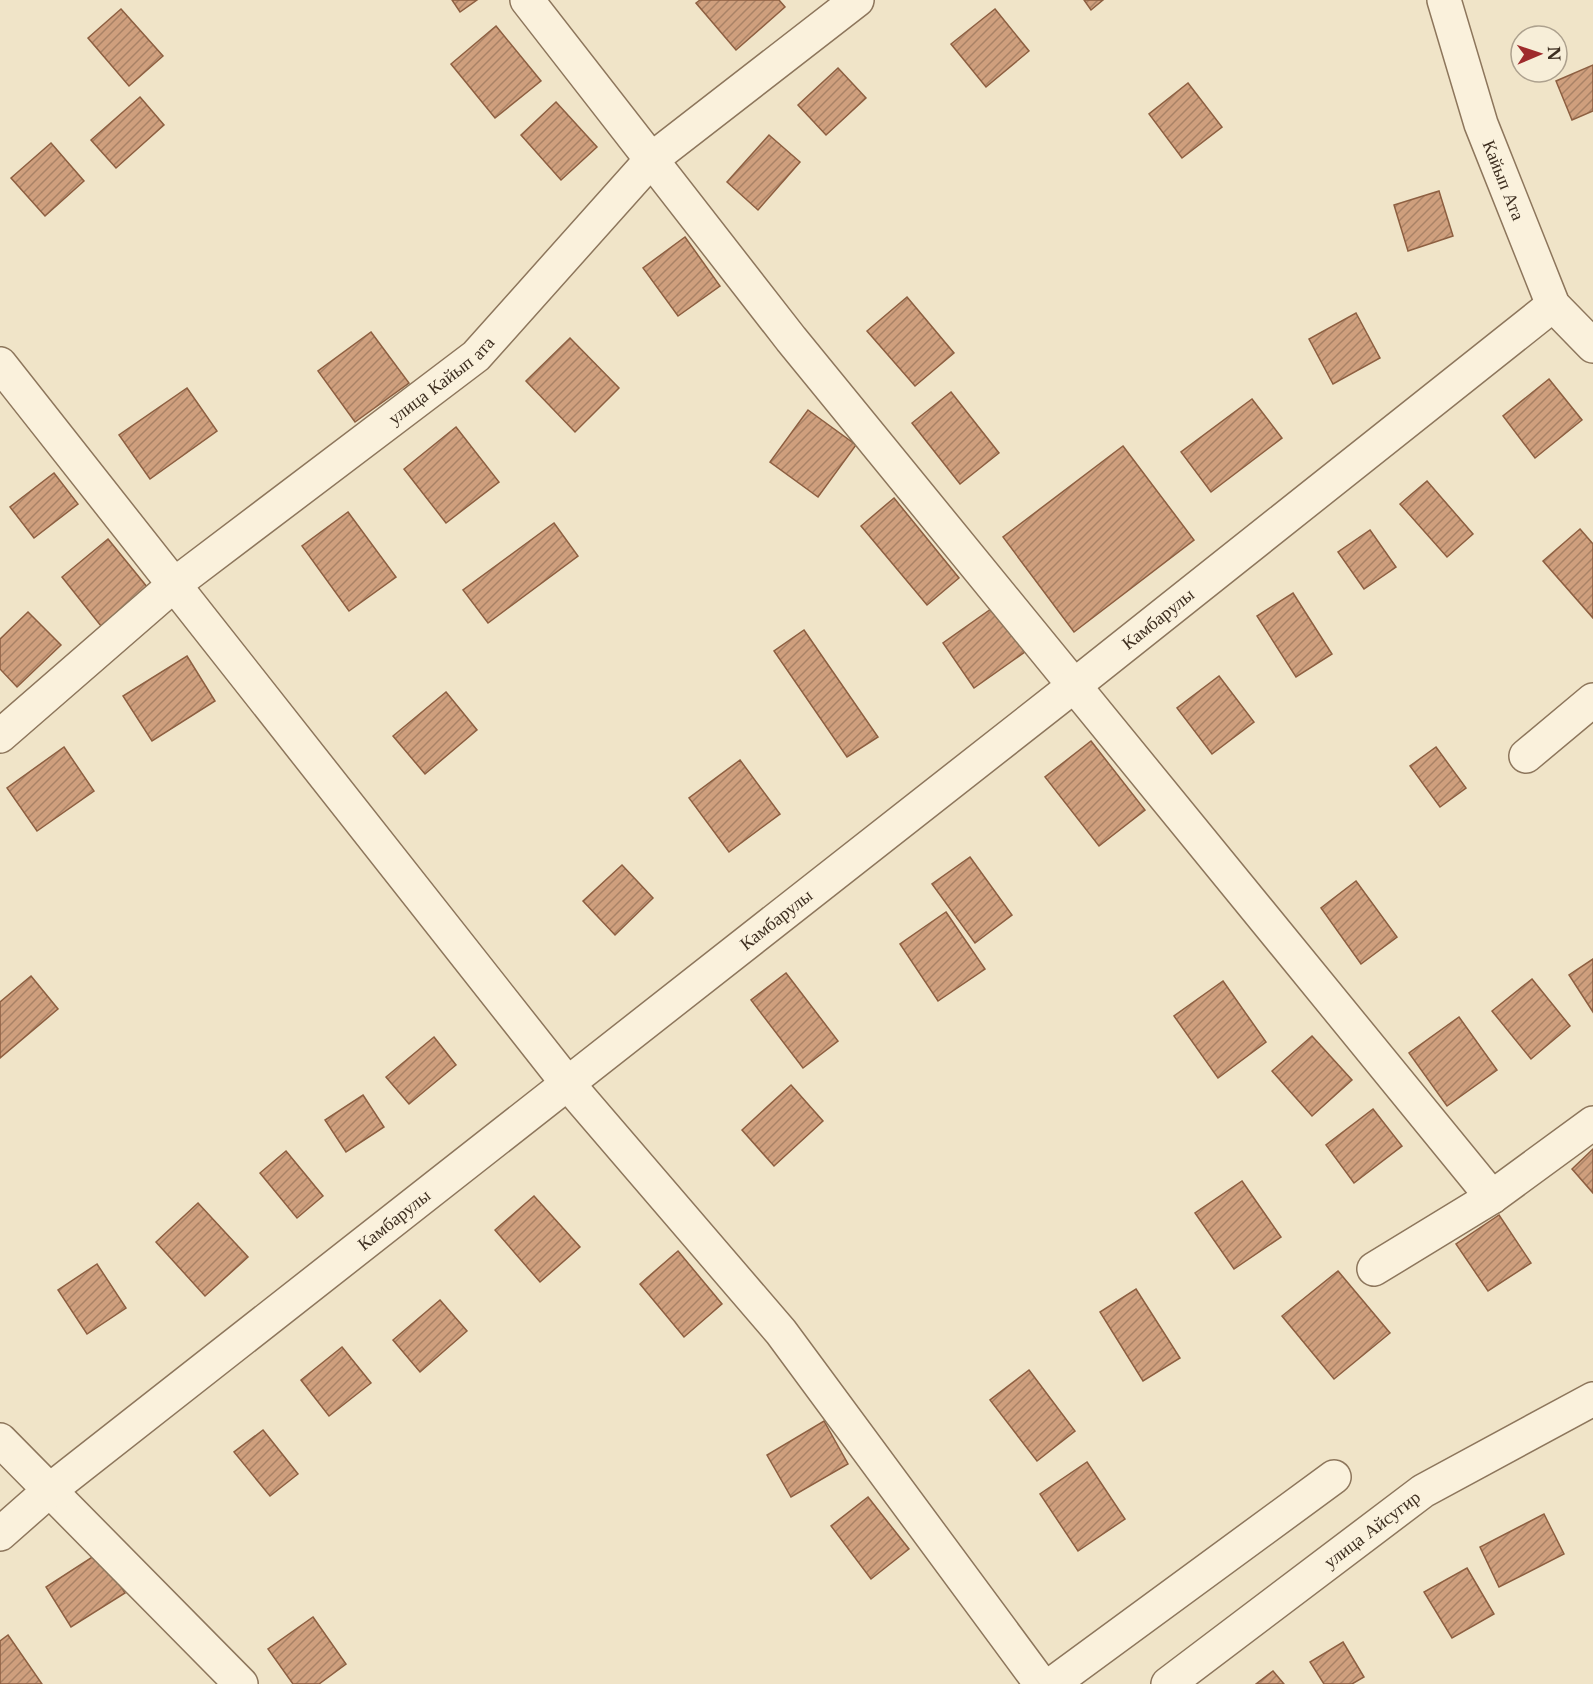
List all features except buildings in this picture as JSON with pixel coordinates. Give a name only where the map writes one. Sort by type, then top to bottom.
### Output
[{"type":"street","points":[[527,0],[791,339],[1492,1197]]},
{"type":"street","name":"улица Кайып ата","points":[[0,736],[175,584],[476,356],[652,159],[857,0]]},
{"type":"street","name":"Кайып Ата","points":[[1444,0],[1482,124],[1552,305],[1593,346]]},
{"type":"street","name":"Камбарулы","points":[[0,1534],[50,1490],[1075,685],[1552,305]]},
{"type":"street","points":[[0,364],[567,1084],[781,1332],[1041,1684]]},
{"type":"street","points":[[1526,756],[1593,700]]},
{"type":"street","points":[[1374,1269],[1492,1197],[1593,1123]]},
{"type":"street","name":"улица Айсугир","points":[[1168,1684],[1422,1491],[1593,1399]]},
{"type":"street","points":[[0,1440],[241,1684]]},
{"type":"street","points":[[1052,1684],[1334,1477]]}]
